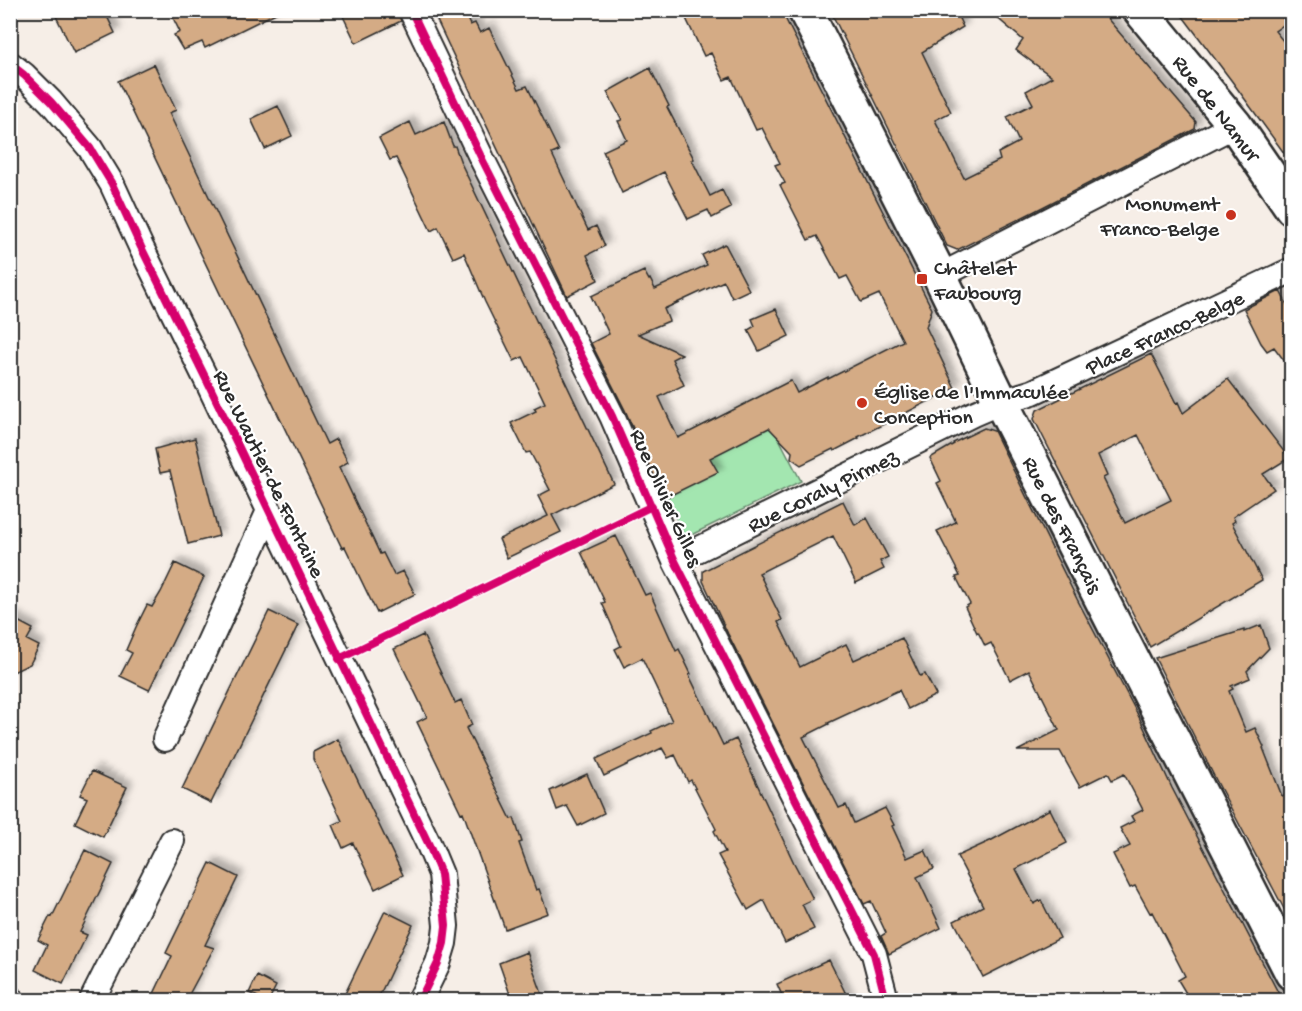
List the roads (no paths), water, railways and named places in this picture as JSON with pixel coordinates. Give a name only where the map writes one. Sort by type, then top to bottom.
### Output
[{"type":"main road","name":"Rue des Français","points":[[805,10],[1001,402],[1292,974]]},
{"type":"main road","name":"Rue de Namur","points":[[1140,10],[1235,125],[1292,208]]},
{"type":"street","name":"Rue Olivier Gilles","points":[[411,10],[482,159],[612,416],[675,561],[874,954],[886,1000]]},
{"type":"street","name":"Rue Wautier de Fontaine","points":[[10,63],[51,102],[90,148],[112,184],[433,855],[441,874],[446,926],[438,963],[420,1000]]},
{"type":"street","points":[[940,276],[1235,125]]},
{"type":"street","name":"Place Franco-Belge","points":[[1001,402],[1033,392],[1292,270]]},
{"type":"street","name":"Rue Coraly Pirmez","points":[[675,561],[1001,402]]},
{"type":"street","name":"Rue Wautier de Fontaine","points":[[165,740],[269,511]]},
{"type":"street","points":[[92,1000],[172,841]]},
{"type":"place","name":"Monument Franco-Belge","points":[[1231,215]]},
{"type":"place","name":"Châtelet Faubourg","points":[[922,279]]},
{"type":"place","name":"Église de l'Immaculée Conception","points":[[862,403]]}]
